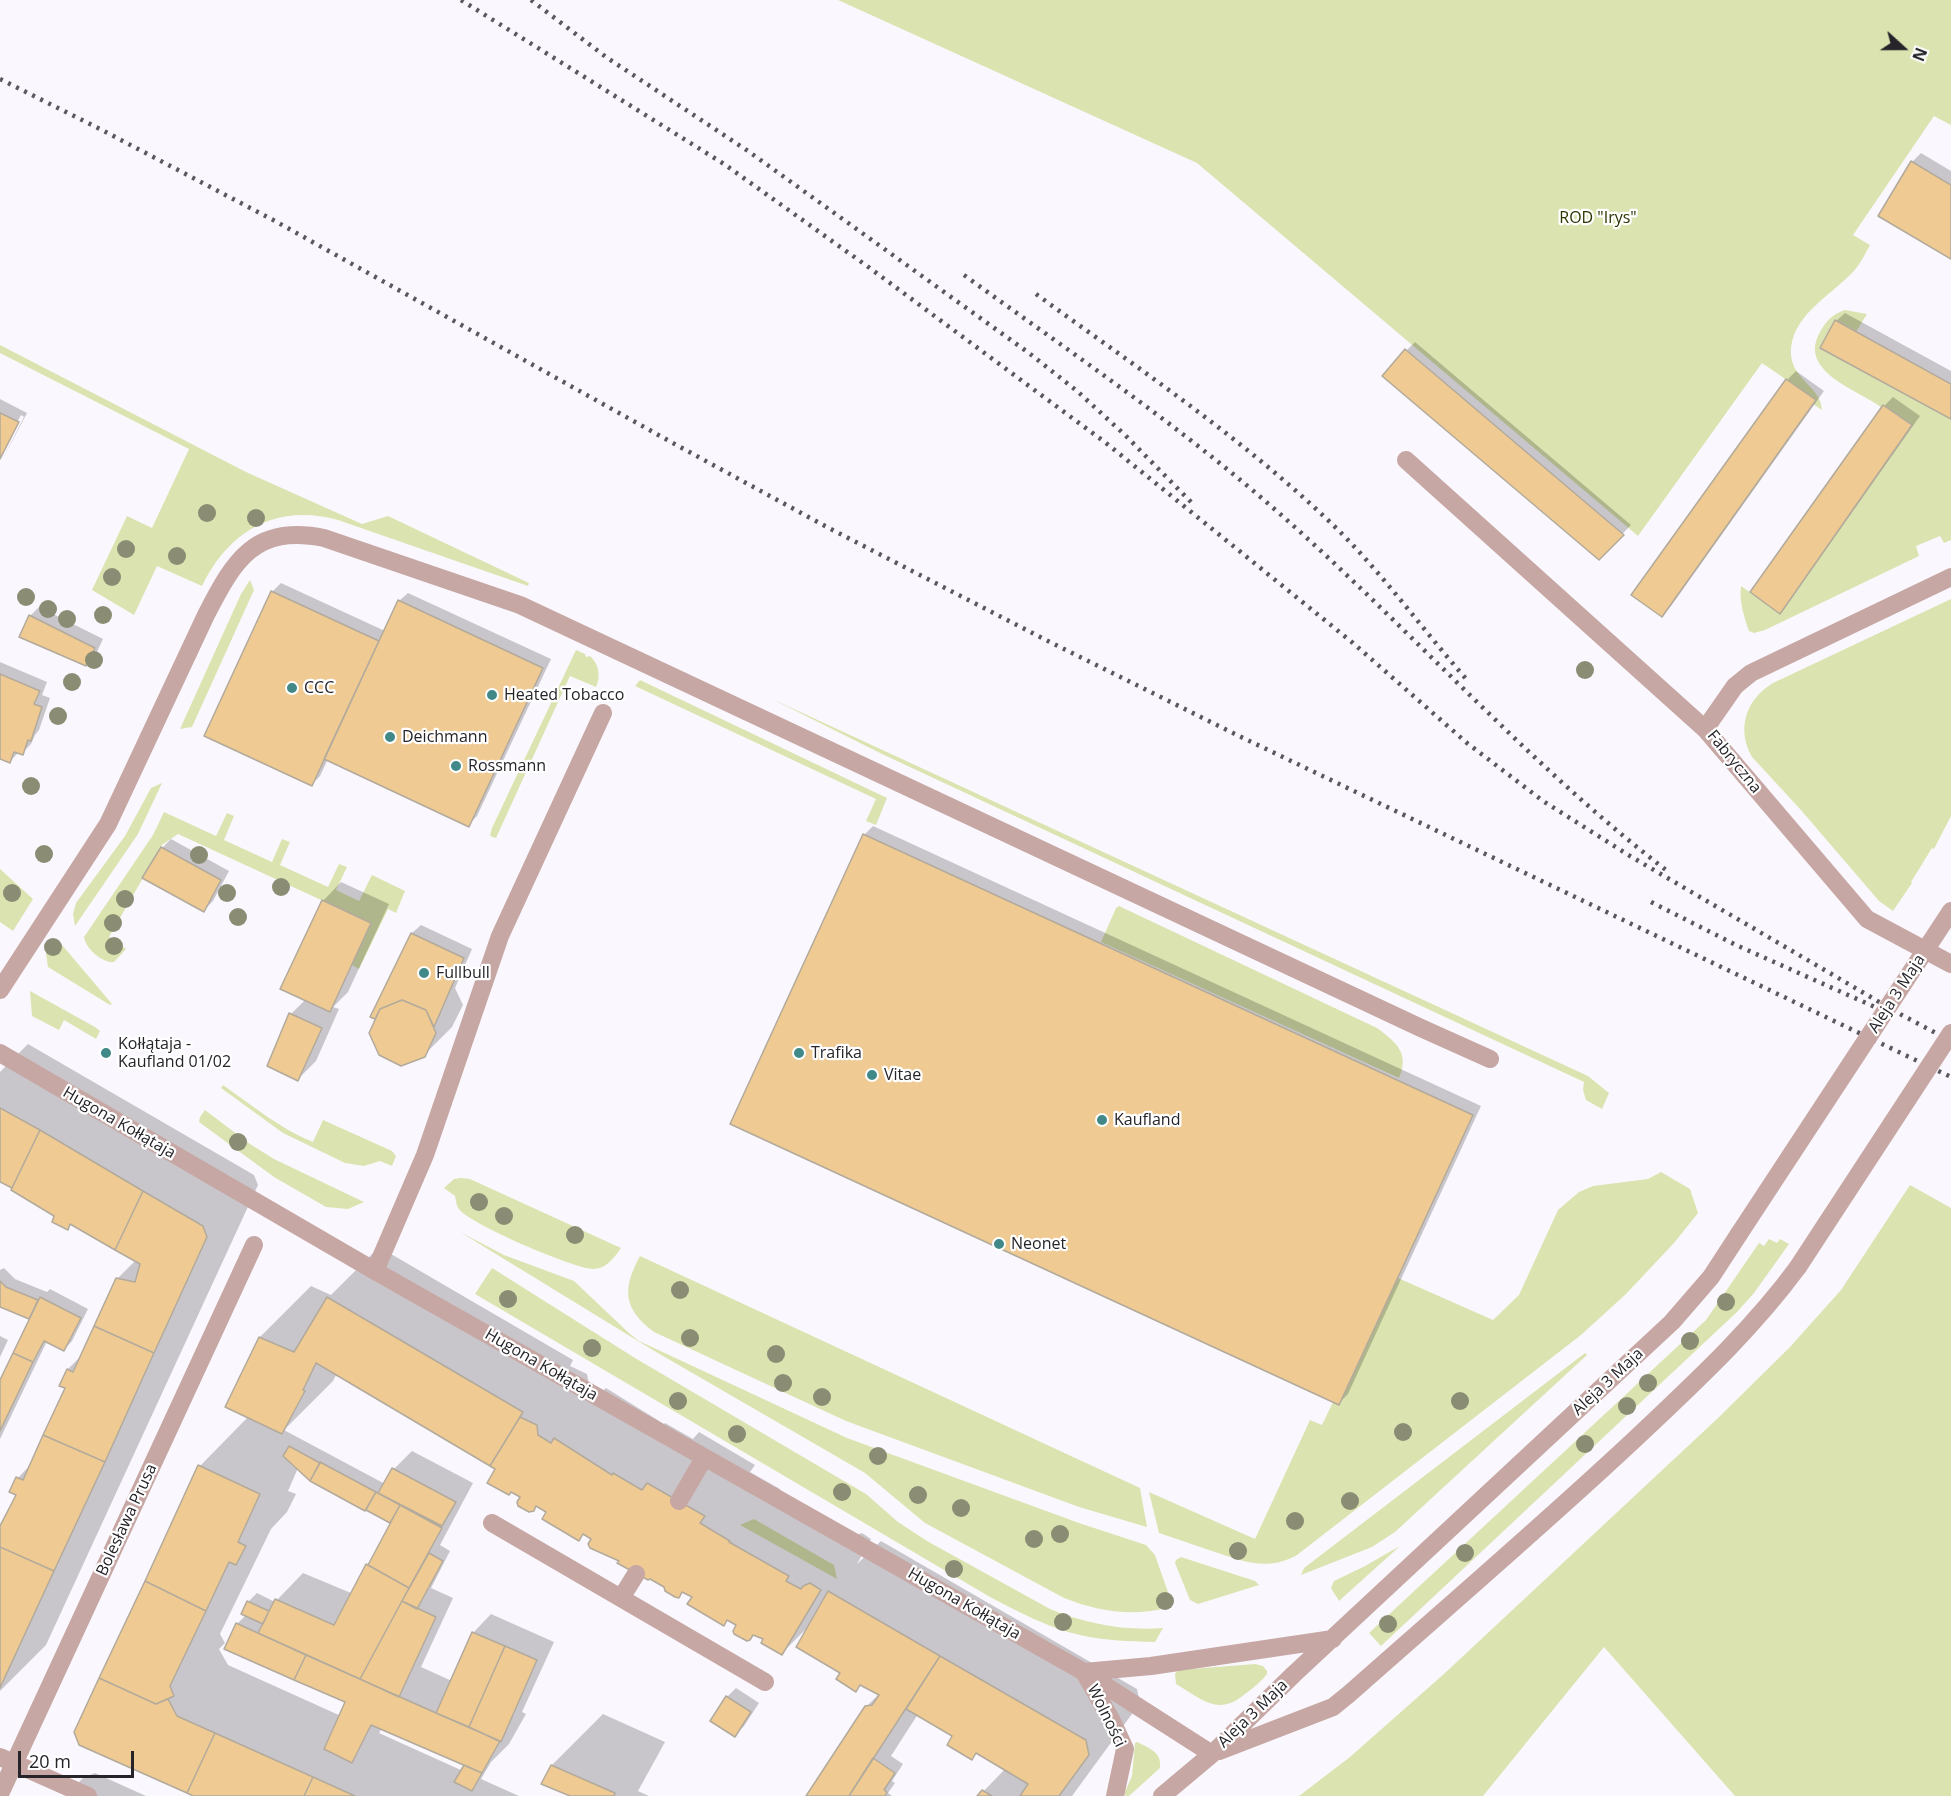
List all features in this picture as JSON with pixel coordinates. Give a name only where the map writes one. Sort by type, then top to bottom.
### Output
[{"type":"street","points":[[1406,460],[1705,729]]},
{"type":"street","points":[[0,990],[108,824],[220,587],[237,562],[251,549],[285,534],[304,534],[324,538],[520,605],[1490,1059]]},
{"type":"street","name":"Fabryczna","points":[[1951,577],[1751,672],[1735,686],[1705,729],[1867,919],[1951,964]]},
{"type":"street","points":[[375,1271],[425,1155],[500,936],[603,713]]},
{"type":"street","name":"Aleja 3 Maja","points":[[1212,1754],[1672,1322],[1711,1277],[1951,910]]},
{"type":"street","name":"Aleja 3 Maja","points":[[1212,1754],[1333,1707],[1598,1473],[1717,1362],[1777,1295],[1798,1267],[1951,1033]]},
{"type":"street","name":"Hugona Kołłątaja","points":[[0,1053],[375,1271],[1084,1672],[1212,1754]]},
{"type":"street","name":"Bolesława Prusa","points":[[0,1794],[7,1760],[254,1245]]},
{"type":"street","points":[[679,1501],[704,1458]]},
{"type":"street","points":[[492,1523],[765,1682]]},
{"type":"street","points":[[621,1598],[636,1574]]},
{"type":"street","points":[[1084,1672],[1151,1666],[1333,1639]]},
{"type":"street","name":"Wolności","points":[[1084,1672],[1125,1749],[1116,1796]]},
{"type":"street","points":[[1162,1796],[1212,1754]]},
{"type":"street","points":[[7,1760],[88,1796]]},
{"type":"green space","name":"ROD \"Irys\"","points":[[838,0],[1951,0],[1951,125],[1934,116],[1853,235],[1870,245],[1860,263],[1813,308],[1797,329],[1792,342],[1793,364],[1817,395],[1822,410],[1813,404],[1816,400],[1762,363],[1638,536],[1197,163]]},
{"type":"green space","points":[[1845,310],[1867,314],[1856,332],[1835,321],[1820,348],[1951,419],[1951,540],[1944,543],[1940,536],[1916,546],[1919,556],[1765,630],[1754,633],[1749,631],[1744,615],[1741,586],[1780,613],[1912,426],[1884,405],[1881,407],[1834,378],[1817,359],[1815,347],[1821,330],[1833,316]]},
{"type":"green space","points":[[0,345],[246,472],[362,524],[388,516],[529,583],[528,586],[338,520],[295,515],[257,526],[241,536],[213,566],[202,586],[157,566],[134,615],[92,590],[127,516],[152,528],[189,449],[0,353]]},
{"type":"green space","points":[[250,580],[254,590],[192,727],[180,729],[241,594]]},
{"type":"green space","points":[[1951,599],[1951,816],[1934,849],[1932,848],[1893,911],[1879,901],[1752,757],[1747,746],[1744,726],[1750,706],[1756,697],[1773,683]]},
{"type":"green space","points":[[576,650],[585,654],[586,657],[590,656],[597,666],[598,683],[596,687],[570,676],[496,838],[490,836],[492,828]]},
{"type":"green space","points":[[640,680],[887,798],[876,825],[866,821],[876,799],[635,686]]},
{"type":"green space","points":[[770,698],[1588,1076],[1609,1093],[1602,1109],[1586,1100],[1583,1090],[1584,1082],[882,754]]},
{"type":"green space","points":[[162,783],[138,834],[75,926],[73,914],[76,903],[125,836],[151,788]]},
{"type":"green space","points":[[164,812],[216,836],[227,813],[234,816],[224,840],[272,862],[282,839],[290,842],[280,865],[328,887],[339,864],[347,867],[336,890],[359,901],[372,875],[405,891],[396,913],[388,909],[359,969],[352,965],[371,923],[178,834],[162,845],[109,937],[126,949],[114,962],[109,962],[91,950],[84,937],[153,835]]},
{"type":"green space","points":[[0,869],[33,899],[13,931],[0,922]]},
{"type":"green space","points":[[1119,906],[1377,1028],[1395,1043],[1402,1055],[1403,1062],[1399,1078],[1101,942]]},
{"type":"green space","points":[[54,939],[63,946],[112,1004],[110,1005],[48,967],[46,954]]},
{"type":"green space","points":[[30,991],[95,1027],[100,1031],[96,1039],[64,1020],[59,1030],[32,1016]]},
{"type":"green space","points":[[223,1085],[277,1123],[313,1142],[323,1120],[392,1151],[396,1156],[392,1166],[380,1161],[364,1166],[345,1163],[283,1133],[221,1088]]},
{"type":"green space","points":[[205,1110],[274,1159],[364,1202],[348,1209],[326,1207],[274,1177],[199,1122]]},
{"type":"green space","points":[[1661,1172],[1690,1189],[1698,1213],[1674,1243],[1626,1294],[1581,1335],[1297,1555],[1276,1563],[1255,1563],[1159,1533],[1149,1492],[1255,1539],[1310,1420],[1322,1425],[1333,1402],[1339,1404],[1398,1278],[1493,1320],[1519,1295],[1558,1210],[1579,1192],[1593,1186],[1648,1179]]},
{"type":"green space","points":[[454,1179],[470,1179],[621,1248],[606,1265],[593,1269],[566,1262],[523,1245],[482,1225],[459,1209],[455,1196],[444,1188]]},
{"type":"green space","points":[[1910,1185],[1951,1208],[1951,1796],[1735,1796],[1604,1647],[1483,1796],[1299,1796],[1350,1757],[1445,1673],[1718,1418],[1790,1347],[1841,1290]]},
{"type":"green space","points":[[460,1232],[504,1255],[574,1281],[639,1341],[847,1438],[1079,1523],[1146,1545],[1155,1555],[1170,1598],[1169,1606],[1153,1611],[1127,1612],[1102,1609],[1064,1598],[925,1523],[865,1473],[651,1349]]},
{"type":"green space","points":[[1769,1239],[1777,1243],[1780,1239],[1789,1244],[1754,1293],[1737,1312],[1381,1646],[1369,1633],[1706,1320],[1759,1243],[1764,1246]]},
{"type":"green space","points":[[640,1256],[1140,1488],[1147,1527],[1079,1507],[846,1421],[654,1332],[636,1315],[629,1298],[630,1279]]},
{"type":"green space","points":[[492,1268],[635,1358],[866,1494],[898,1522],[927,1541],[1050,1609],[1078,1619],[1106,1625],[1163,1628],[1155,1642],[1089,1637],[1045,1624],[990,1597],[475,1294]]},
{"type":"green space","points":[[1585,1353],[1587,1355],[1395,1532],[1372,1547],[1301,1575],[1304,1568]]},
{"type":"green space","points":[[754,1519],[834,1565],[837,1579],[740,1525]]},
{"type":"green space","points":[[1400,1546],[1339,1601],[1331,1588],[1334,1581]]},
{"type":"green space","points":[[1181,1557],[1255,1581],[1259,1585],[1198,1604],[1190,1600],[1175,1563]]},
{"type":"green space","points":[[1255,1664],[1263,1666],[1267,1674],[1245,1694],[1226,1704],[1218,1705],[1202,1700],[1176,1684],[1175,1674],[1178,1670]]},
{"type":"green space","points":[[1135,1743],[1157,1754],[1160,1768],[1129,1796],[1126,1796],[1124,1794],[1132,1776]]},
{"type":"building","points":[[1911,161],[1951,185],[1951,259],[1878,216]]},
{"type":"building","points":[[1835,320],[1951,384],[1951,419],[1820,348]]},
{"type":"building","points":[[1405,349],[1624,535],[1599,560],[1382,376]]},
{"type":"building","points":[[1786,379],[1816,400],[1662,617],[1631,595]]},
{"type":"building","points":[[1883,405],[1912,425],[1780,614],[1750,592]]},
{"type":"building","points":[[0,413],[19,422],[0,459]]},
{"type":"building","name":"CCC","points":[[271,591],[379,641],[312,786],[204,736]]},
{"type":"building","points":[[398,600],[543,668],[469,827],[324,759]]},
{"type":"building","points":[[29,615],[95,648],[86,666],[19,637]]},
{"type":"building","points":[[0,674],[40,691],[34,704],[42,707],[31,741],[28,740],[23,755],[14,752],[10,763],[0,759]]},
{"type":"building","name":"Kaufland","points":[[863,834],[1473,1115],[1339,1405],[730,1124]]},
{"type":"building","points":[[161,847],[221,880],[204,912],[142,878]]},
{"type":"building","points":[[322,900],[371,923],[330,1012],[280,989]]},
{"type":"building","name":"Fullbull","points":[[411,933],[464,958],[434,1027],[426,1010],[402,1000],[380,1009],[375,1019],[370,1017]]},
{"type":"building","points":[[402,1000],[426,1010],[436,1033],[425,1057],[401,1066],[379,1055],[369,1033],[380,1009]]},
{"type":"building","points":[[289,1013],[322,1028],[298,1081],[267,1066]]},
{"type":"building","points":[[0,1108],[40,1130],[12,1188],[0,1182]]},
{"type":"building","points":[[40,1130],[143,1191],[115,1250],[70,1224],[68,1230],[52,1222],[54,1216],[11,1190]]},
{"type":"building","points":[[143,1191],[203,1226],[207,1237],[154,1353],[94,1326],[116,1278],[135,1282],[140,1264],[115,1250]]},
{"type":"building","points":[[0,1281],[6,1287],[38,1300],[29,1319],[0,1307]]},
{"type":"building","points":[[40,1297],[81,1318],[64,1351],[44,1341],[33,1362],[13,1353]]},
{"type":"building","points":[[327,1297],[523,1412],[490,1466],[316,1363],[303,1390],[305,1391],[282,1434],[225,1407],[259,1337],[294,1352]]},
{"type":"building","points":[[94,1326],[154,1353],[105,1462],[43,1435],[65,1388],[59,1386],[67,1369],[73,1372]]},
{"type":"building","points":[[13,1353],[33,1362],[0,1431],[0,1380]]},
{"type":"building","points":[[520,1417],[537,1425],[538,1435],[551,1443],[554,1438],[612,1475],[613,1473],[642,1490],[647,1483],[705,1516],[700,1523],[789,1576],[786,1581],[801,1589],[810,1583],[821,1590],[782,1655],[761,1643],[763,1639],[753,1635],[747,1641],[734,1634],[736,1625],[727,1620],[724,1626],[687,1604],[692,1597],[682,1592],[679,1598],[675,1597],[665,1591],[664,1587],[617,1563],[619,1561],[590,1548],[588,1544],[591,1539],[583,1534],[579,1541],[542,1519],[546,1512],[536,1506],[534,1511],[529,1512],[518,1506],[517,1502],[520,1497],[511,1492],[509,1495],[487,1483],[495,1469],[490,1466]]},
{"type":"building","points":[[43,1435],[105,1462],[54,1571],[0,1547],[0,1526],[16,1495],[9,1492],[16,1477],[23,1480]]},
{"type":"building","points":[[289,1446],[320,1463],[310,1481],[283,1456]]},
{"type":"building","points":[[320,1462],[376,1492],[365,1511],[310,1481]]},
{"type":"building","points":[[198,1465],[260,1494],[238,1542],[246,1546],[236,1565],[229,1562],[206,1611],[145,1581]]},
{"type":"building","points":[[392,1468],[456,1502],[442,1526],[378,1493]]},
{"type":"building","points":[[376,1492],[400,1505],[390,1523],[366,1510]]},
{"type":"building","points":[[400,1505],[442,1528],[409,1588],[368,1565]]},
{"type":"building","points":[[0,1547],[54,1571],[0,1688]]},
{"type":"building","points":[[429,1553],[443,1561],[417,1609],[402,1601]]},
{"type":"building","points":[[366,1564],[409,1588],[360,1679],[258,1633],[275,1599],[334,1625]]},
{"type":"building","points":[[145,1581],[206,1611],[170,1686],[174,1696],[156,1704],[99,1678]]},
{"type":"building","points":[[828,1591],[940,1656],[849,1796],[806,1796],[865,1706],[872,1705],[879,1695],[860,1685],[856,1692],[836,1679],[840,1673],[796,1647]]},
{"type":"building","points":[[247,1601],[269,1611],[263,1624],[241,1614]]},
{"type":"building","points":[[402,1601],[436,1617],[399,1697],[360,1679]]},
{"type":"building","points":[[236,1623],[306,1655],[294,1680],[224,1649]]},
{"type":"building","points":[[472,1632],[505,1646],[469,1727],[436,1713]]},
{"type":"building","points":[[505,1646],[537,1660],[501,1742],[469,1727]]},
{"type":"building","points":[[306,1655],[500,1741],[482,1773],[371,1725],[352,1763],[324,1749],[345,1702],[294,1680]]},
{"type":"building","points":[[940,1656],[1086,1740],[1089,1755],[1059,1796],[1020,1796],[1028,1784],[976,1753],[972,1760],[947,1745],[952,1736],[906,1709]]},
{"type":"building","points":[[99,1678],[156,1704],[168,1699],[177,1716],[215,1733],[187,1793],[79,1745],[74,1732]]},
{"type":"building","points":[[726,1696],[751,1712],[735,1737],[710,1721]]},
{"type":"building","points":[[215,1733],[313,1777],[304,1796],[193,1796],[187,1793]]},
{"type":"building","points":[[873,1758],[895,1773],[884,1790],[887,1792],[885,1796],[849,1796]]},
{"type":"building","points":[[464,1765],[482,1773],[472,1791],[454,1782]]},
{"type":"building","points":[[551,1765],[615,1793],[614,1796],[570,1796],[541,1784]]},
{"type":"building","points":[[313,1777],[355,1796],[304,1796]]},
{"type":"building","points":[[982,1790],[992,1796],[977,1796]]},
{"type":"railway","points":[[461,0],[724,164],[867,266],[1106,443],[1353,643],[1467,743],[1543,801],[1630,856],[1898,1013],[1951,1041]]},
{"type":"railway","points":[[531,0],[606,57],[748,151],[1029,353],[1077,391],[1125,435],[1192,503]]},
{"type":"railway","points":[[0,79],[275,221],[825,526],[1046,640],[1239,736],[1951,1077]]},
{"type":"railway","points":[[964,275],[1150,409],[1257,494],[1360,587],[1560,780],[1666,870]]},
{"type":"railway","points":[[1036,294],[1187,404],[1297,491],[1349,541],[1468,681]]},
{"type":"railway","points":[[1651,902],[1736,945],[1875,1007]]},
{"type":"place","name":"CCC","points":[[292,688]]},
{"type":"place","name":"Heated Tobacco","points":[[492,695]]},
{"type":"place","name":"Deichmann","points":[[390,737]]},
{"type":"place","name":"Rossmann","points":[[456,766]]},
{"type":"place","name":"Fullbull","points":[[424,973]]},
{"type":"place","name":"Kołłątaja - Kaufland 01/02","points":[[106,1053]]},
{"type":"place","name":"Trafika","points":[[799,1053]]},
{"type":"place","name":"Vitae","points":[[872,1075]]},
{"type":"place","name":"Kaufland","points":[[1102,1120]]},
{"type":"place","name":"Neonet","points":[[999,1244]]}]
